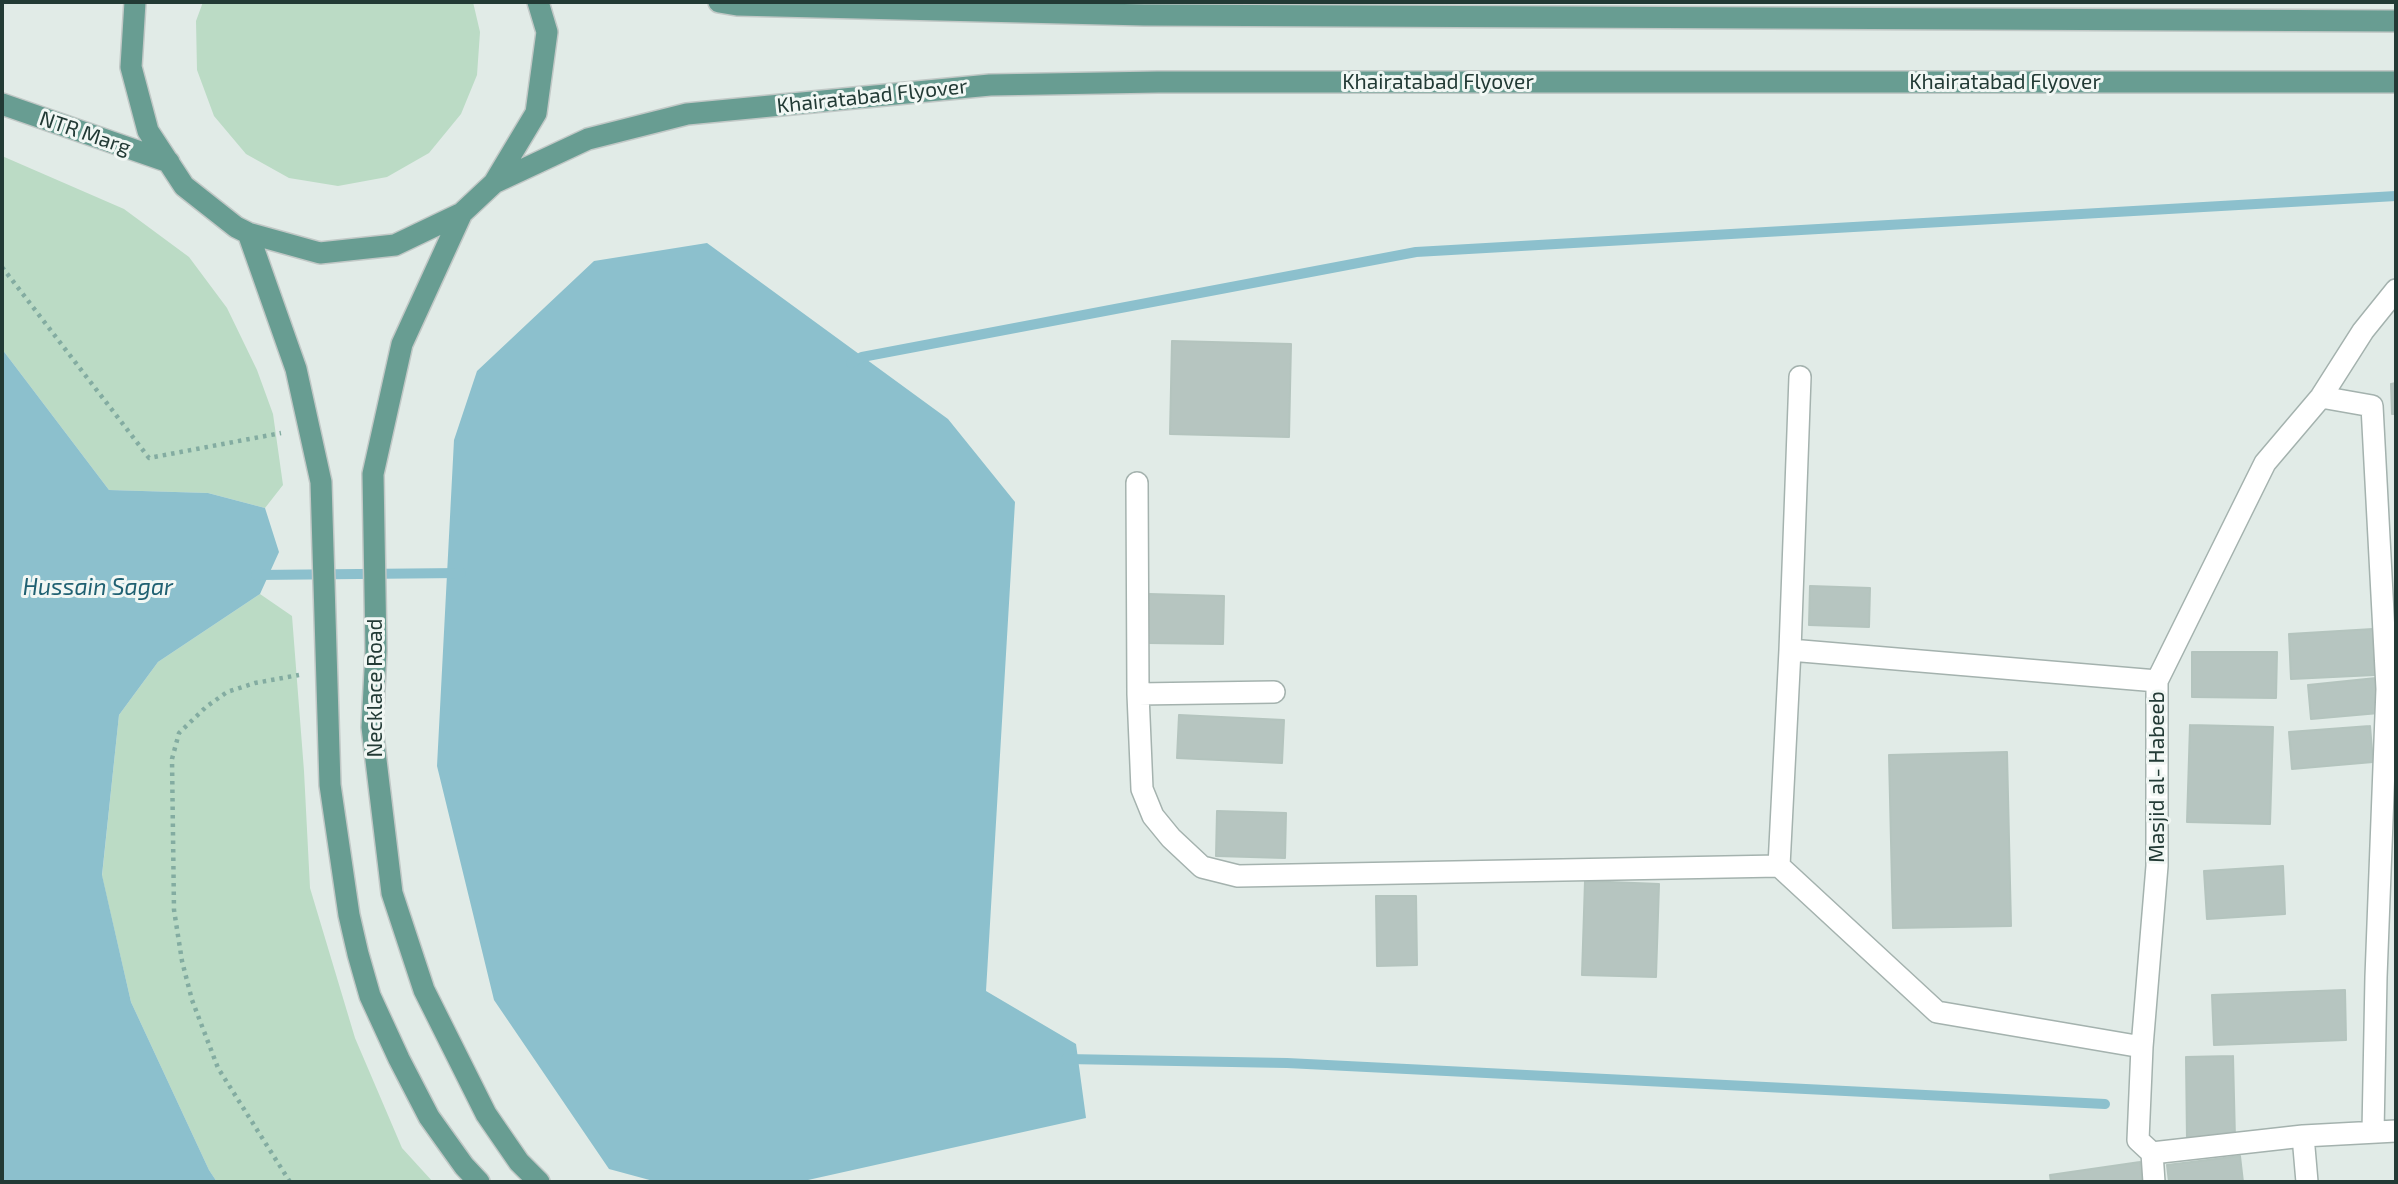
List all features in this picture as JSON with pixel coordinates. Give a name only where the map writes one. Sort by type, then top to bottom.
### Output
[{"type":"main road","points":[[135,2],[131,67],[148,131],[184,186],[236,227],[248,233],[320,253],[395,245],[462,213],[494,183],[536,113],[547,32],[538,2]]},
{"type":"main road","points":[[719,2],[737,5],[1144,15],[2396,21]]},
{"type":"main road","name":"Khairatabad Flyover","points":[[494,183],[588,139],[687,114],[990,85],[1158,82],[2396,82]]},
{"type":"main road","name":"NTR Marg","points":[[2,104],[169,162]]},
{"type":"main road","name":"Necklace Road","points":[[462,213],[402,345],[373,474],[376,652],[372,727],[378,796],[392,893],[424,990],[486,1114],[519,1162],[539,1182]]},
{"type":"main road","points":[[248,233],[296,369],[321,482],[330,785],[349,915],[370,996],[398,1059],[447,1144],[479,1182]]},
{"type":"street","name":"Masjid al- Habeeb","points":[[2152,1153],[2138,1140],[2142,1047],[2157,866],[2157,681],[2265,463],[2321,397],[2363,331],[2396,290]]},
{"type":"street","points":[[1779,866],[1800,377]]},
{"type":"street","points":[[2321,397],[2371,406],[2387,689],[2376,977],[2374,1132]]},
{"type":"street","points":[[1137,482],[1138,694],[1142,789],[1153,816],[1171,838],[1202,867],[1238,876],[1779,866],[1937,1012],[2142,1047]]},
{"type":"street","points":[[1790,650],[2157,681]]},
{"type":"street","points":[[1138,694],[1274,692]]},
{"type":"street","points":[[2154,1182],[2152,1153],[2303,1136],[2396,1131]]},
{"type":"street","points":[[2303,1136],[2307,1182]]},
{"type":"path","points":[[2,267],[149,458],[309,428]]},
{"type":"path","points":[[290,1182],[218,1068],[192,1000],[182,961],[174,910],[172,760],[179,733],[206,707],[227,692],[255,682],[326,669]]},
{"type":"green space","points":[[203,2],[473,2],[480,32],[477,75],[461,114],[429,153],[387,177],[338,186],[289,178],[246,154],[214,116],[197,70],[196,21]]},
{"type":"green space","points":[[2,156],[124,209],[189,257],[227,308],[257,370],[273,414],[283,485],[265,508],[208,493],[109,490],[2,349]]},
{"type":"green space","points":[[260,594],[292,616],[310,888],[355,1038],[402,1148],[433,1182],[217,1182],[131,1002],[102,876],[119,715],[158,662]]},
{"type":"water","points":[[707,243],[948,419],[1015,502],[986,991],[1076,1044],[1086,1118],[799,1182],[657,1182],[609,1169],[494,1000],[437,766],[454,440],[477,371],[594,261]]},
{"type":"water","name":"Hussain Sagar","points":[[2,349],[109,490],[208,493],[265,508],[279,552],[260,594],[158,662],[119,715],[102,875],[131,1002],[217,1182],[2,1182]]},
{"type":"building","points":[[1172,341],[1291,344],[1289,437],[1170,434]]},
{"type":"building","points":[[2396,383],[2396,414],[2392,414],[2391,384]]},
{"type":"building","points":[[1810,586],[1870,588],[1869,627],[1809,625]]},
{"type":"building","points":[[1149,594],[1224,596],[1223,644],[1148,643]]},
{"type":"building","points":[[2373,629],[2375,675],[2291,679],[2289,634]]},
{"type":"building","points":[[2192,652],[2277,652],[2276,698],[2192,697]]},
{"type":"building","points":[[2376,678],[2379,713],[2311,719],[2308,685]]},
{"type":"building","points":[[1179,715],[1284,720],[1282,763],[1177,758]]},
{"type":"building","points":[[2190,725],[2273,727],[2270,824],[2187,822]]},
{"type":"building","points":[[2370,726],[2373,762],[2292,769],[2289,732]]},
{"type":"building","points":[[2007,752],[2011,926],[1893,928],[1889,755]]},
{"type":"building","points":[[1217,811],[1286,813],[1285,858],[1216,856]]},
{"type":"building","points":[[2283,866],[2285,914],[2207,919],[2204,871]]},
{"type":"building","points":[[1585,881],[1659,884],[1656,977],[1582,975]]},
{"type":"building","points":[[1376,896],[1416,896],[1417,965],[1377,966]]},
{"type":"building","points":[[2345,990],[2346,1040],[2214,1045],[2212,995]]},
{"type":"building","points":[[2233,1056],[2235,1139],[2187,1140],[2186,1057]]},
{"type":"building","points":[[2240,1156],[2243,1182],[2169,1182],[2167,1165]]},
{"type":"building","points":[[2140,1162],[2143,1182],[2051,1182],[2050,1175]]},
{"type":"waterway","points":[[851,363],[862,357],[1416,252],[2396,196]]},
{"type":"waterway","points":[[256,575],[461,573]]},
{"type":"waterway","points":[[1066,1059],[1287,1063],[2105,1104]]}]
